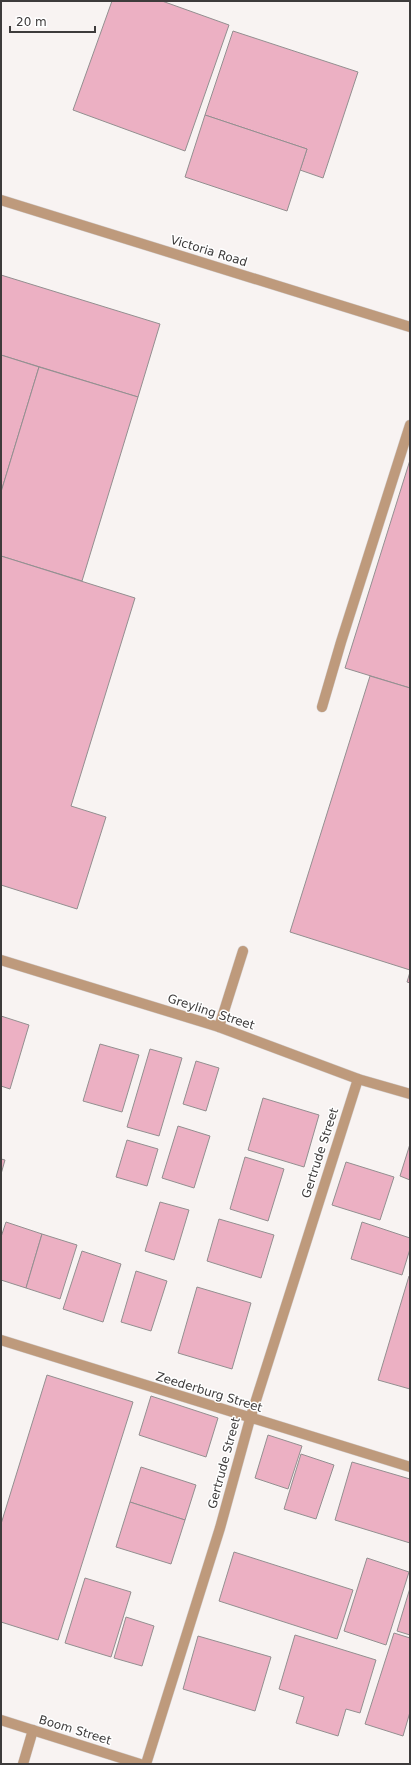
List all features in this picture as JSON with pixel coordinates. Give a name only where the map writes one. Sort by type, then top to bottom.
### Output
[{"type":"street","name":"Victoria Road","points":[[1,200],[410,327]]},
{"type":"street","points":[[322,707],[341,642],[410,425]]},
{"type":"street","points":[[219,1027],[243,952]]},
{"type":"street","name":"Greyling Street","points":[[1,960],[219,1027],[358,1079],[410,1094]]},
{"type":"street","name":"Gertrude Street","points":[[146,1764],[220,1528],[250,1419],[358,1079]]},
{"type":"street","name":"Zeederburg Street","points":[[1,1340],[410,1468]]},
{"type":"street","name":"Boom Street","points":[[1,1720],[140,1764]]},
{"type":"street","points":[[23,1764],[33,1730]]},
{"type":"building","points":[[112,1],[162,1],[229,25],[185,151],[73,110]]},
{"type":"building","points":[[233,31],[358,72],[323,178],[300,170],[307,149],[205,115]]},
{"type":"building","points":[[205,115],[307,149],[287,211],[185,177]]},
{"type":"building","points":[[1,275],[160,324],[138,397],[1,355]]},
{"type":"building","points":[[1,355],[39,367],[1,492]]},
{"type":"building","points":[[39,367],[138,397],[82,581],[1,556],[1,492]]},
{"type":"building","points":[[410,460],[410,688],[345,668]]},
{"type":"building","points":[[1,556],[135,598],[71,806],[106,817],[77,909],[1,885]]},
{"type":"building","points":[[370,676],[410,688],[410,970],[290,932]]},
{"type":"building","points":[[410,972],[410,983],[407,982]]},
{"type":"building","points":[[1,1016],[29,1025],[10,1089],[1,1086]]},
{"type":"building","points":[[100,1044],[139,1055],[122,1112],[83,1101]]},
{"type":"building","points":[[150,1049],[182,1058],[159,1136],[127,1127]]},
{"type":"building","points":[[196,1061],[219,1068],[206,1111],[183,1104]]},
{"type":"building","points":[[263,1098],[319,1115],[304,1167],[248,1150]]},
{"type":"building","points":[[178,1126],[210,1136],[194,1188],[162,1178]]},
{"type":"building","points":[[127,1140],[158,1149],[147,1186],[116,1177]]},
{"type":"building","points":[[410,1144],[410,1180],[400,1176]]},
{"type":"building","points":[[245,1157],[284,1169],[268,1221],[230,1209]]},
{"type":"building","points":[[1,1159],[5,1160],[1,1174]]},
{"type":"building","points":[[346,1162],[394,1177],[380,1220],[332,1205]]},
{"type":"building","points":[[160,1202],[189,1210],[174,1260],[145,1251]]},
{"type":"building","points":[[219,1219],[274,1235],[261,1278],[207,1261]]},
{"type":"building","points":[[6,1222],[42,1234],[26,1288],[1,1280],[1,1237]]},
{"type":"building","points":[[362,1222],[410,1238],[410,1249],[402,1275],[351,1259]]},
{"type":"building","points":[[42,1234],[77,1245],[60,1299],[26,1288]]},
{"type":"building","points":[[82,1251],[121,1264],[103,1322],[63,1309]]},
{"type":"building","points":[[136,1271],[167,1281],[151,1331],[121,1322]]},
{"type":"building","points":[[410,1276],[410,1389],[378,1380]]},
{"type":"building","points":[[197,1287],[251,1303],[232,1369],[178,1353]]},
{"type":"building","points":[[47,1375],[133,1402],[58,1640],[1,1622],[1,1524]]},
{"type":"building","points":[[151,1396],[218,1418],[206,1457],[139,1435]]},
{"type":"building","points":[[268,1435],[302,1446],[288,1489],[255,1478]]},
{"type":"building","points":[[301,1454],[334,1465],[316,1519],[284,1509]]},
{"type":"building","points":[[352,1462],[410,1479],[410,1543],[335,1520]]},
{"type":"building","points":[[141,1467],[196,1485],[185,1520],[130,1502]]},
{"type":"building","points":[[130,1502],[185,1520],[171,1564],[116,1547]]},
{"type":"building","points":[[234,1552],[353,1590],[337,1639],[219,1601]]},
{"type":"building","points":[[367,1558],[409,1572],[386,1645],[344,1631]]},
{"type":"building","points":[[85,1578],[131,1592],[111,1657],[65,1643]]},
{"type":"building","points":[[410,1588],[410,1635],[397,1631]]},
{"type":"building","points":[[126,1617],[154,1626],[142,1666],[114,1658]]},
{"type":"building","points":[[394,1633],[410,1638],[410,1712],[403,1736],[365,1724]]},
{"type":"building","points":[[295,1635],[376,1660],[360,1713],[346,1709],[338,1736],[296,1723],[304,1697],[279,1689]]},
{"type":"building","points":[[198,1636],[271,1657],[255,1711],[183,1689]]}]
